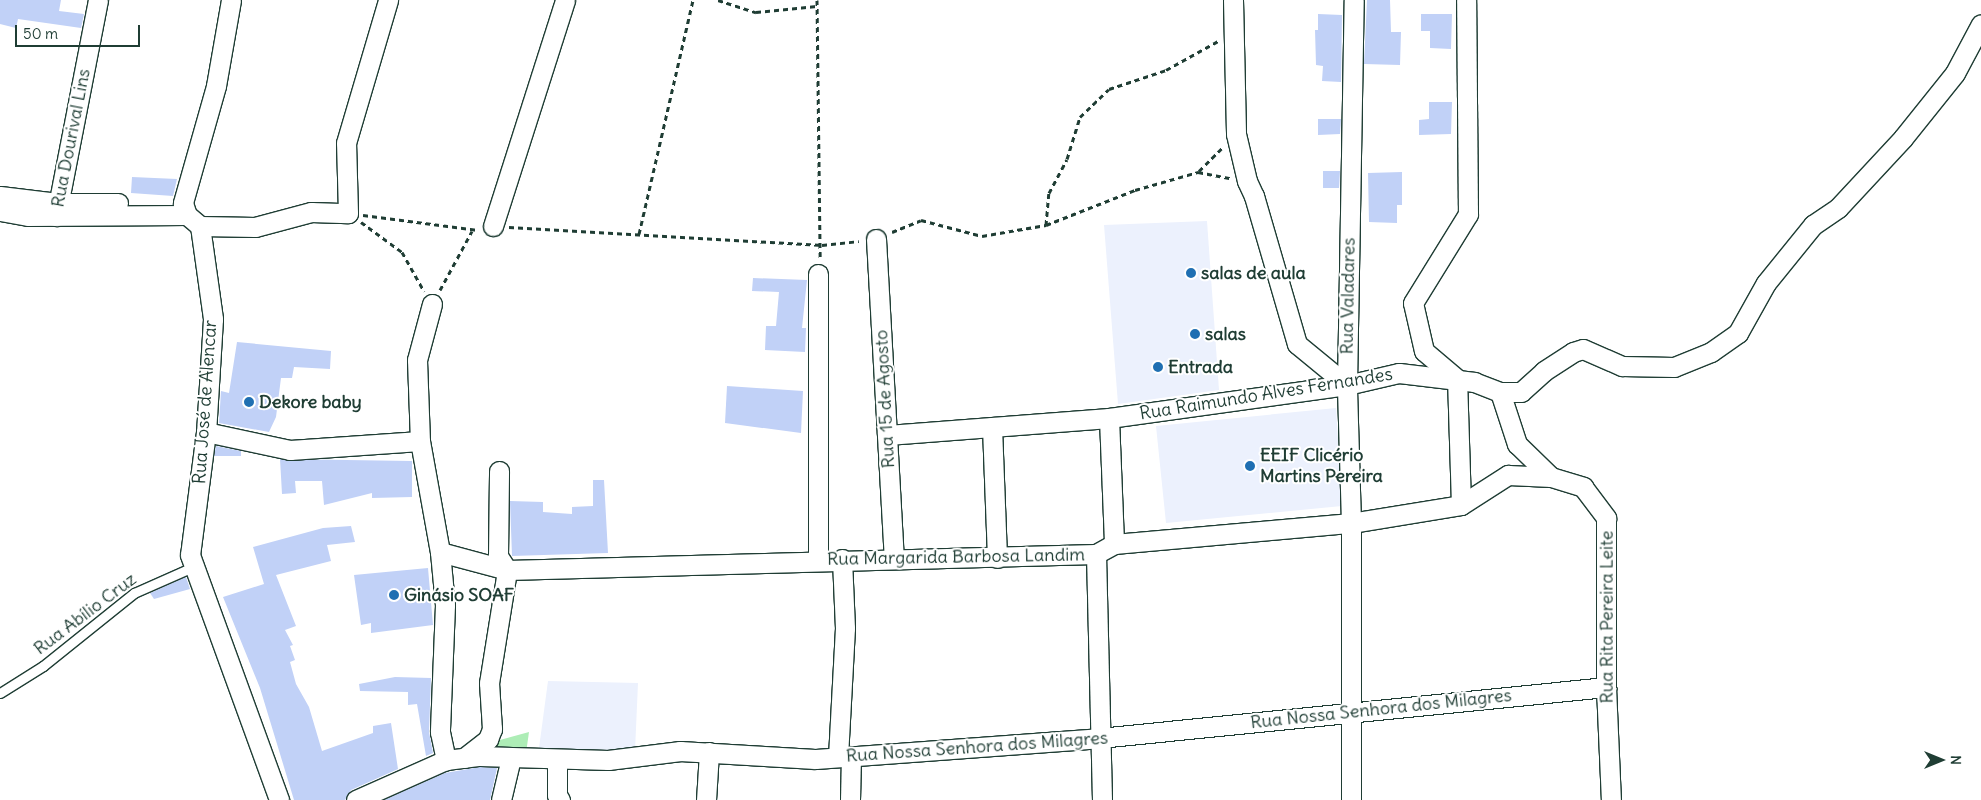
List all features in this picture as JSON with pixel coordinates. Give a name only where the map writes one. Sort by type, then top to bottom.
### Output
[{"type":"street","name":"Rua Dourival Lins","points":[[57,210],[98,0]]},
{"type":"street","name":"Rua José de Alencar","points":[[230,0],[216,86],[190,215],[213,318],[206,432],[190,555],[279,800]]},
{"type":"street","points":[[0,211],[57,210],[190,215],[255,227],[311,212],[348,213],[346,144],[388,0]]},
{"type":"street","points":[[492,226],[565,0]]},
{"type":"street","points":[[1233,0],[1236,134],[1247,181],[1297,344],[1347,385]]},
{"type":"street","name":"Rua Valadares","points":[[1351,800],[1353,712],[1347,385],[1354,0]]},
{"type":"street","points":[[1461,506],[1457,379],[1424,350],[1413,303],[1468,214],[1466,0]]},
{"type":"street","name":"Rua Raimundo Alves Fernandes","points":[[887,435],[1109,418],[1347,385],[1399,372],[1457,379],[1500,392],[1521,392],[1544,371],[1573,352],[1583,349],[1622,366],[1674,367],[1711,352],[1738,333],[1766,283],[1812,224],[1838,208],[1903,138],[1943,87],[1981,24]]},
{"type":"street","points":[[0,196],[57,210]]},
{"type":"street","name":"Rua 15 de Agosto","points":[[876,239],[894,558]]},
{"type":"street","points":[[818,274],[818,561]]},
{"type":"street","points":[[432,304],[417,360],[420,441],[440,552],[445,605],[440,732],[455,759],[488,739],[492,729],[489,683],[507,570],[498,556],[499,471]]},
{"type":"street","name":"Rua Rita Pereira Leite","points":[[1500,392],[1517,444],[1551,477],[1582,487],[1606,518],[1606,687],[1611,800]]},
{"type":"street","points":[[1109,418],[1114,544]]},
{"type":"street","points":[[992,427],[997,558]]},
{"type":"street","points":[[206,432],[290,450],[420,441]]},
{"type":"street","name":"Rua Margarida Barbosa Landim","points":[[440,552],[507,570],[1096,554],[1114,544],[1351,522],[1461,506],[1508,475],[1551,477]]},
{"type":"street","points":[[1096,554],[1102,800]]},
{"type":"street","points":[[842,560],[845,628],[844,757],[850,800]]},
{"type":"street","name":"Rua Nossa Senhora dos Milagres","points":[[356,800],[455,759],[608,760],[680,751],[815,759],[1099,738],[1606,687]]},
{"type":"street","points":[[706,800],[709,752]]},
{"type":"street","points":[[500,800],[511,758]]},
{"type":"street","points":[[557,759],[557,795],[560,800]]},
{"type":"lane","name":"Rua Abílio Cruz","points":[[0,693],[43,666],[134,593],[193,567]]},
{"type":"path","points":[[639,234],[693,0]]},
{"type":"path","points":[[718,0],[756,12],[817,6]]},
{"type":"path","points":[[817,0],[822,245],[818,274]]},
{"type":"path","points":[[1046,225],[1049,193],[1067,159],[1080,117],[1109,89],[1166,70],[1234,32]]},
{"type":"path","points":[[1198,172],[1236,134]]},
{"type":"path","points":[[348,213],[472,231],[492,226],[822,245],[876,239],[921,220],[982,236],[1046,225],[1135,190],[1198,172],[1247,181]]},
{"type":"path","points":[[348,213],[402,252],[432,304]]},
{"type":"path","points":[[432,304],[472,231]]},
{"type":"shaded area","points":[[1207,221],[1219,390],[1118,404],[1104,225]]},
{"type":"shaded area","name":"EEIF Clicério Martins Pereira","points":[[1336,408],[1342,506],[1166,523],[1156,426]]},
{"type":"shaded area","points":[[548,681],[638,683],[635,751],[539,748]]},
{"type":"green space","points":[[529,732],[526,753],[488,750],[485,744]]},
{"type":"building","points":[[0,0],[61,0],[59,11],[84,14],[81,28],[18,19],[16,28],[0,24]]},
{"type":"building","points":[[1367,0],[1390,0],[1391,32],[1401,32],[1400,65],[1364,64]]},
{"type":"building","points":[[1318,14],[1342,15],[1341,82],[1322,81],[1323,66],[1316,65],[1315,30],[1318,30]]},
{"type":"building","points":[[1421,14],[1452,14],[1451,49],[1430,48],[1430,31],[1421,31]]},
{"type":"building","points":[[1429,102],[1452,102],[1451,134],[1419,135],[1419,120],[1429,119]]},
{"type":"building","points":[[1318,119],[1341,119],[1340,134],[1318,135]]},
{"type":"building","points":[[1323,171],[1340,171],[1339,188],[1323,188]]},
{"type":"building","points":[[1402,172],[1402,205],[1397,205],[1397,223],[1369,222],[1368,173]]},
{"type":"building","points":[[132,177],[177,179],[173,196],[131,193]]},
{"type":"building","points":[[753,278],[807,280],[802,328],[806,328],[805,352],[765,350],[766,326],[776,326],[779,292],[752,291]]},
{"type":"building","points":[[237,342],[331,351],[330,369],[294,367],[292,378],[281,378],[276,417],[269,432],[219,423],[221,391],[229,393]]},
{"type":"building","points":[[727,386],[803,391],[801,433],[725,423]]},
{"type":"building","points":[[216,446],[241,451],[241,456],[214,456]]},
{"type":"building","points":[[280,459],[412,461],[412,497],[372,498],[372,493],[324,505],[322,481],[295,481],[296,493],[282,494]]},
{"type":"building","points":[[593,480],[604,480],[608,553],[512,556],[510,501],[543,502],[543,512],[572,514],[572,507],[593,506]]},
{"type":"building","points":[[351,526],[355,542],[327,545],[331,561],[276,575],[296,626],[285,630],[293,645],[290,646],[295,660],[290,662],[296,684],[309,707],[322,751],[373,733],[373,726],[391,723],[398,769],[351,790],[345,800],[294,800],[260,688],[223,597],[264,584],[253,547],[323,528]]},
{"type":"building","name":"Ginásio SOAF","points":[[428,568],[433,625],[371,633],[371,623],[361,625],[354,575]]},
{"type":"building","points":[[186,577],[190,589],[154,599],[150,593]]},
{"type":"building","points":[[395,677],[431,678],[429,732],[433,753],[426,756],[417,704],[408,705],[408,692],[360,691],[359,684]]},
{"type":"building","points":[[480,767],[497,768],[490,800],[384,800],[445,773]]},
{"type":"place","name":"salas de aula","points":[[1191,273]]},
{"type":"place","name":"salas","points":[[1195,334]]},
{"type":"place","name":"Entrada","points":[[1158,367]]},
{"type":"place","name":"Dekore baby","points":[[249,402]]},
{"type":"place","name":"EEIF Clicério Martins Pereira","points":[[1250,466]]},
{"type":"place","name":"Ginásio SOAF","points":[[394,595]]}]
